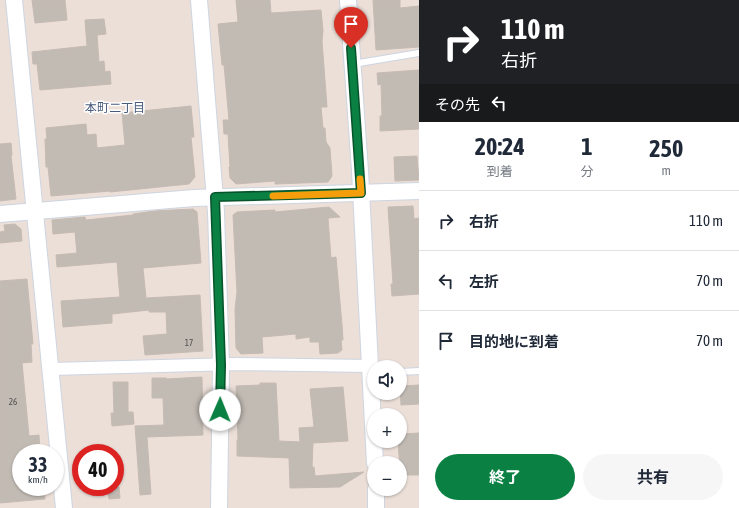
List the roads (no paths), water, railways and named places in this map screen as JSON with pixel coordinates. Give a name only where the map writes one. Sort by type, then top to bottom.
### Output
[{"type":"street","points":[[14,0],[36,210],[64,508]]},
{"type":"street","points":[[199,0],[215,197],[221,365],[219,508]]},
{"type":"street","points":[[348,0],[370,360]]},
{"type":"street","points":[[0,214],[194,198],[419,191]]},
{"type":"street","points":[[50,370],[221,365],[367,371]]},
{"type":"street","points":[[372,400],[374,456]]},
{"type":"street","points":[[376,496],[376,508]]},
{"type":"lane","points":[[353,64],[419,53]]},
{"type":"lane","points":[[407,372],[419,371]]},
{"type":"district","name":"本町二丁目","points":[[115,108]]}]
